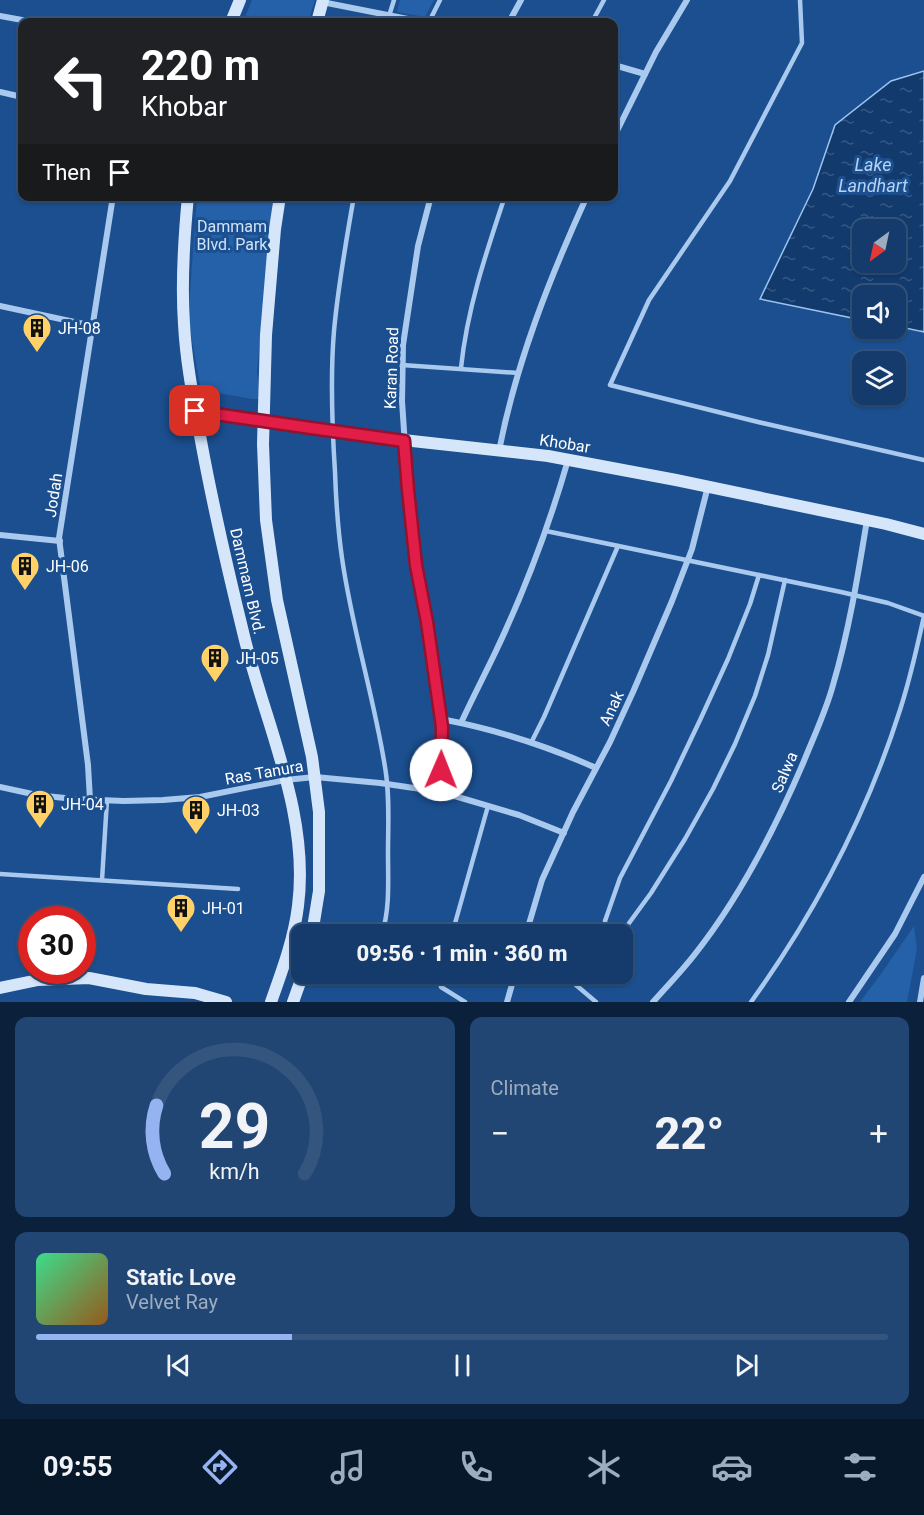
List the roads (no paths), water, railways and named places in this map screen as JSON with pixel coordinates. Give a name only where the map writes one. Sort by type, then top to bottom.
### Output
[{"type":"main road","points":[[233,18],[240,0]]},
{"type":"main road","points":[[318,18],[323,1]]},
{"type":"main road","name":"Dammam Blvd.","points":[[188,201],[184,238],[184,323],[191,385],[213,507],[244,640],[295,822],[300,863],[299,903],[296,924]]},
{"type":"main road","name":"Dammam Blvd.","points":[[279,201],[266,335],[263,444],[266,520],[277,600],[315,777],[319,812],[319,891],[314,924]]},
{"type":"main road","name":"Khobar","points":[[195,411],[404,441],[568,459],[708,486],[924,534]]},
{"type":"main road","name":"Dammam Blvd.","points":[[271,1002],[291,940]]},
{"type":"main road","points":[[0,988],[38,981],[89,978],[195,993],[226,1002]]},
{"type":"main road","points":[[293,1002],[299,984]]},
{"type":"street","points":[[511,18],[521,0]]},
{"type":"street","points":[[618,129],[656,52],[687,0]]},
{"type":"street","points":[[323,1],[401,18]]},
{"type":"street","points":[[0,16],[18,19]]},
{"type":"street","points":[[618,66],[645,74]]},
{"type":"street","points":[[0,92],[18,96]]},
{"type":"street","name":"Jodah","points":[[90,800],[88,765],[60,541],[112,201]]},
{"type":"street","name":"Karan Road","points":[[430,201],[418,246],[403,345],[402,401],[416,565],[441,719],[441,792]]},
{"type":"street","points":[[499,451],[519,373],[546,294],[584,201]]},
{"type":"street","points":[[0,306],[93,326]]},
{"type":"street","points":[[461,723],[507,627],[546,531],[568,459]]},
{"type":"street","name":"Anak","points":[[529,924],[542,880],[638,682],[672,601],[688,560],[708,486]]},
{"type":"street","name":"Salwa","points":[[653,1002],[715,927],[760,854],[784,807],[833,686],[854,595],[867,520]]},
{"type":"street","points":[[0,535],[60,541]]},
{"type":"street","points":[[441,719],[474,725],[531,743],[596,768]]},
{"type":"street","name":"Ras Tanura","points":[[0,787],[37,795],[90,800],[164,800],[200,797],[285,780],[315,777],[441,792],[519,815],[564,833]]},
{"type":"street","points":[[849,1002],[895,934],[924,877]]},
{"type":"street","points":[[920,1002],[924,978]]},
{"type":"street","points":[[507,1002],[512,984]]},
{"type":"lane","points":[[390,16],[394,0]]},
{"type":"lane","points":[[431,18],[440,0]]},
{"type":"lane","points":[[594,18],[604,0]]},
{"type":"lane","points":[[800,0],[802,43],[730,181],[649,300],[610,385],[924,460]]},
{"type":"lane","points":[[353,201],[334,332],[332,431],[342,558],[353,621],[369,683],[387,784],[388,892],[385,924]]},
{"type":"lane","points":[[460,368],[472,300],[503,201]]},
{"type":"lane","points":[[402,365],[519,373]]},
{"type":"lane","points":[[546,531],[854,595],[888,603],[924,616],[900,709],[849,838],[805,921],[751,1002]]},
{"type":"lane","points":[[531,743],[618,546]]},
{"type":"lane","points":[[605,924],[620,878],[671,781],[728,659],[759,575]]},
{"type":"lane","points":[[628,924],[680,848],[735,744],[755,696],[768,655],[785,580]]},
{"type":"lane","points":[[102,879],[107,800]]},
{"type":"lane","points":[[455,924],[488,806]]},
{"type":"lane","points":[[0,874],[238,889]]},
{"type":"lane","points":[[440,984],[441,987],[465,1002]]},
{"type":"lane","points":[[575,984],[596,1002]]},
{"type":"water","name":"Lake Landhart","points":[[924,71],[924,332],[906,328],[906,285],[852,285],[852,318],[760,299],[813,189],[835,125],[891,81]]},
{"type":"place","name":"JH-08","points":[[37,354]]},
{"type":"place","name":"JH-06","points":[[25,592]]},
{"type":"place","name":"JH-05","points":[[215,684]]},
{"type":"place","name":"JH-04","points":[[40,830]]},
{"type":"place","name":"JH-03","points":[[196,836]]},
{"type":"place","name":"JH-01","points":[[181,934]]},
{"type":"park label","name":"Dammam Blvd. Park","points":[[232,235]]}]
